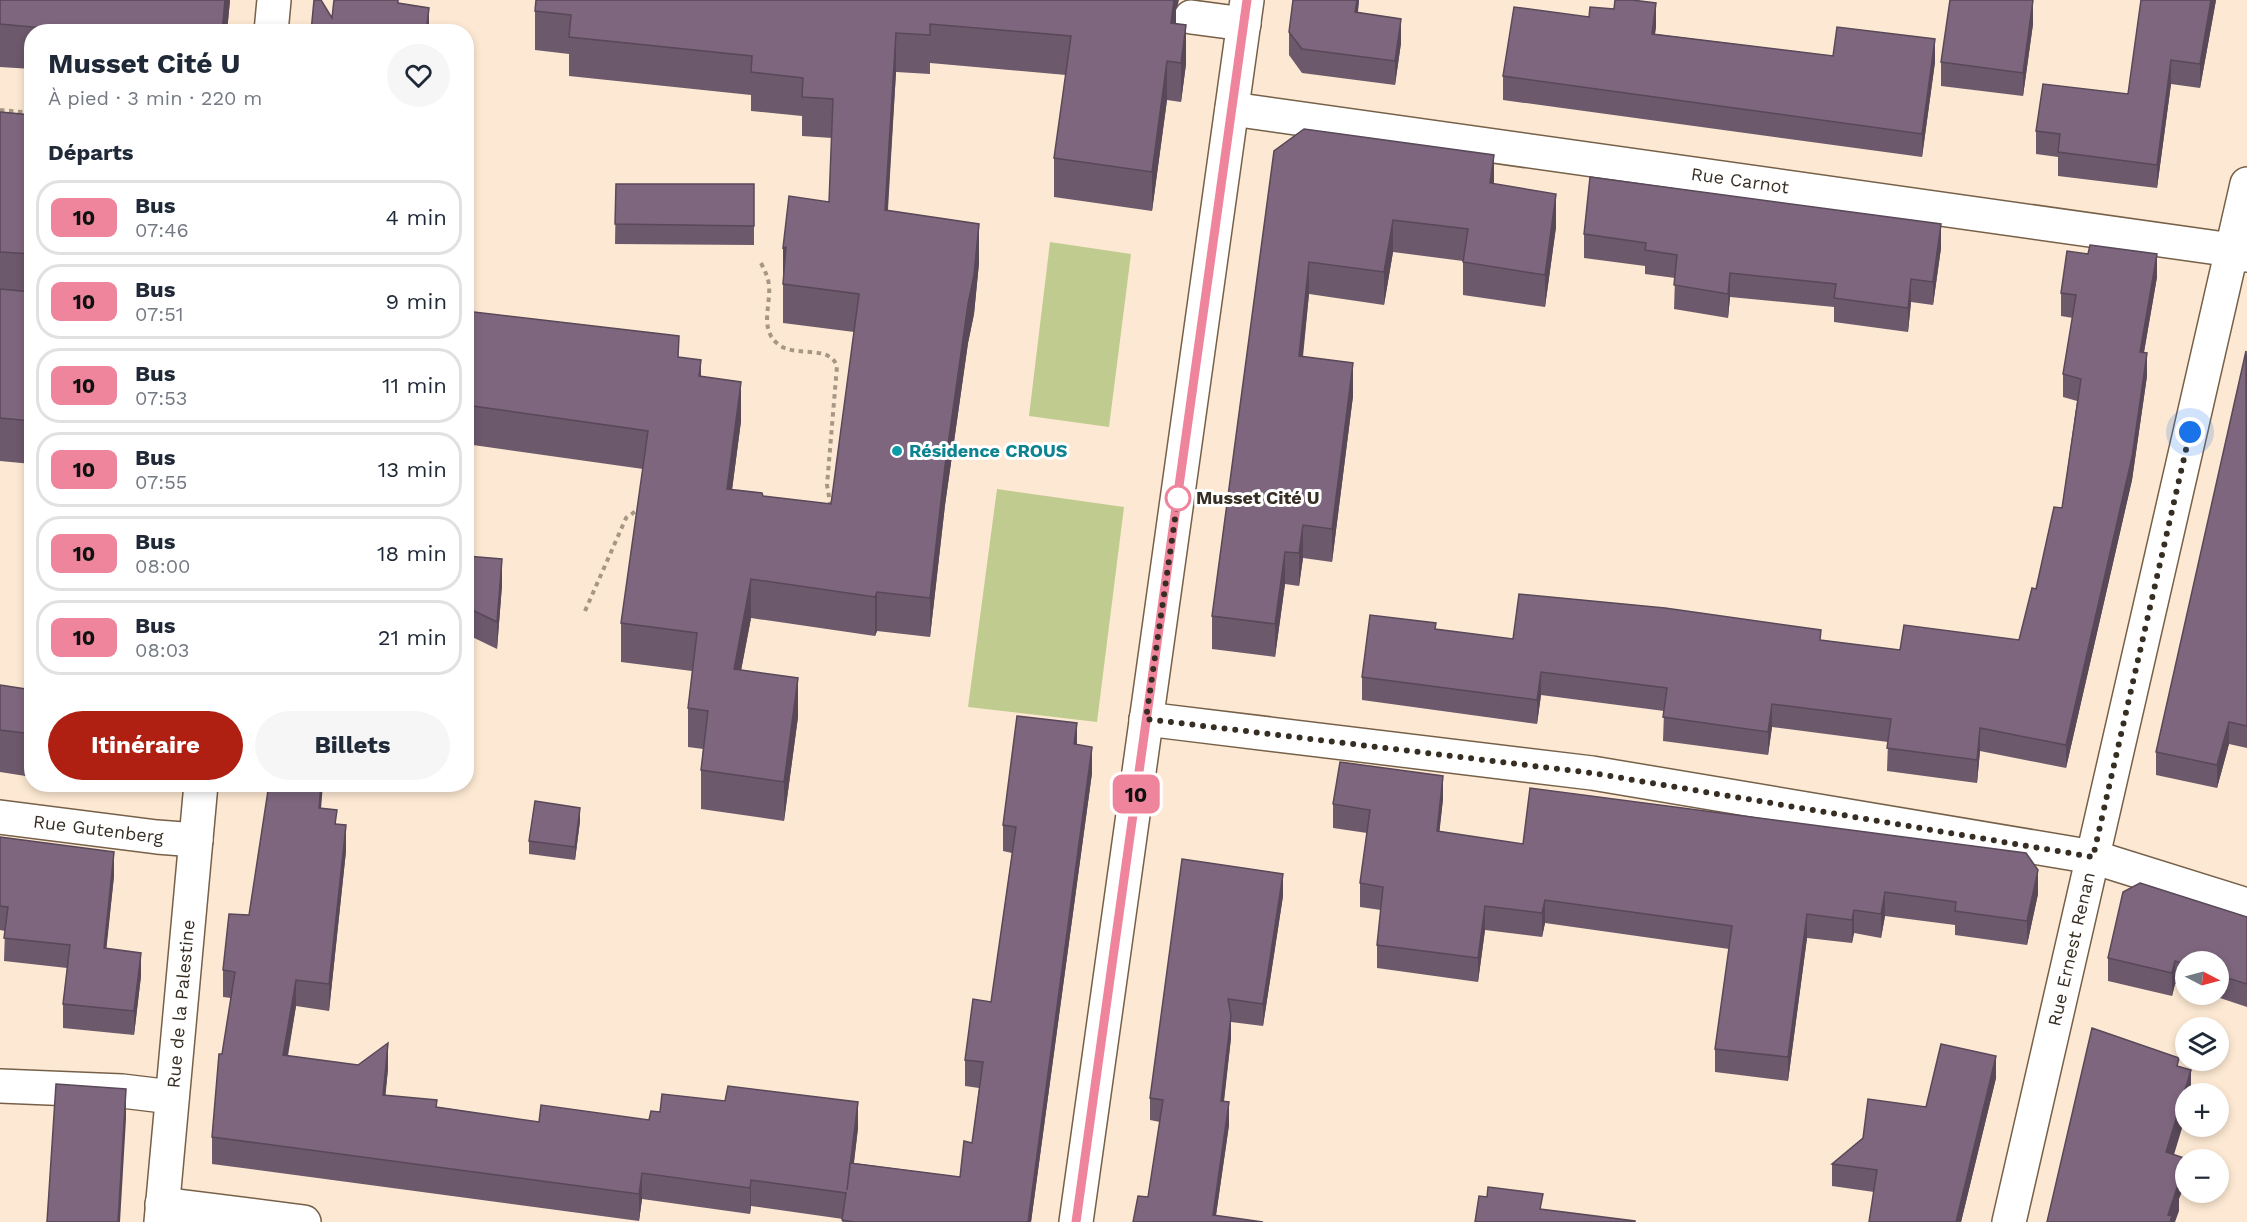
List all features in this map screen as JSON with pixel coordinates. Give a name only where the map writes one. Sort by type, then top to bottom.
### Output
[{"type":"street","points":[[272,24],[273,0]]},
{"type":"street","points":[[1076,1222],[1246,12],[1191,17]]},
{"type":"street","name":"Rue Carnot","points":[[1232,109],[2240,252]]},
{"type":"street","name":"Rue Ernest Renan","points":[[2009,1222],[2093,857],[2240,252],[2247,184]]},
{"type":"street","points":[[1146,719],[1592,773],[2093,857],[2247,905]]},
{"type":"street","name":"Rue de la Palestine","points":[[162,1213],[200,792]]},
{"type":"street","name":"Rue Gutenberg","points":[[0,817],[196,840]]},
{"type":"street","points":[[0,1086],[122,1091],[172,1097]]},
{"type":"street","points":[[162,1213],[304,1222]]},
{"type":"path","points":[[0,110],[24,112]]},
{"type":"path","points":[[761,263],[767,275],[769,287],[767,326],[772,338],[786,350],[828,355],[837,366],[827,485],[831,516]]},
{"type":"path","points":[[585,610],[626,518],[631,513],[646,507]]},
{"type":"green space","points":[[1050,242],[1131,254],[1109,427],[1029,416]]},
{"type":"green space","points":[[997,489],[1124,507],[1097,722],[968,707]]},
{"type":"building","points":[[0,0],[225,0],[223,24],[24,24],[24,26],[0,24]]},
{"type":"building","points":[[314,0],[321,0],[332,18],[334,0],[398,0],[398,3],[429,8],[427,24],[312,24]]},
{"type":"building","points":[[536,0],[1174,0],[1171,23],[1186,25],[1181,63],[1167,61],[1152,172],[1054,158],[1071,36],[930,24],[930,35],[896,33],[885,210],[979,224],[974,275],[945,466],[930,598],[877,592],[875,597],[751,579],[734,669],[798,678],[784,782],[701,770],[708,711],[688,708],[697,633],[621,623],[648,431],[474,406],[474,312],[679,336],[678,357],[701,360],[699,376],[741,382],[727,489],[831,504],[859,294],[783,284],[786,247],[783,248],[789,196],[829,202],[833,99],[802,97],[803,78],[751,72],[752,56],[569,37],[571,15],[535,11]]},
{"type":"building","points":[[1293,0],[1357,0],[1355,12],[1401,19],[1395,61],[1302,49],[1289,32]]},
{"type":"building","points":[[1615,0],[1656,3],[1652,34],[1833,56],[1837,27],[1935,39],[1922,134],[1503,76],[1514,7],[1589,17],[1590,7],[1614,9]]},
{"type":"building","points":[[1950,0],[2033,0],[2023,73],[1941,62]]},
{"type":"building","points":[[2141,0],[2211,0],[2200,64],[2171,60],[2157,165],[2058,152],[2060,134],[2036,131],[2043,84],[2128,94]]},
{"type":"building","points":[[0,112],[24,114],[24,254],[0,252]]},
{"type":"building","points":[[1304,129],[1494,155],[1490,183],[1556,194],[1545,275],[1463,262],[1468,229],[1393,220],[1384,272],[1309,262],[1299,356],[1353,363],[1332,529],[1303,525],[1299,553],[1285,552],[1275,624],[1212,616],[1274,151]]},
{"type":"building","points":[[1590,177],[1941,224],[1933,282],[1911,279],[1908,308],[1834,298],[1836,284],[1730,273],[1728,294],[1674,285],[1677,255],[1645,250],[1646,243],[1584,234]]},
{"type":"building","points":[[616,184],[754,184],[754,226],[615,224]]},
{"type":"building","points":[[2090,245],[2157,254],[2140,352],[2147,353],[2132,457],[2066,745],[1980,728],[1977,760],[1887,748],[1891,719],[1772,704],[1768,732],[1663,717],[1667,688],[1541,672],[1537,700],[1362,677],[1370,615],[1436,623],[1435,629],[1513,639],[1519,594],[1665,608],[1821,630],[1820,640],[1900,650],[1904,625],[2019,640],[2032,588],[2036,589],[2054,507],[2062,508],[2081,379],[2063,374],[2076,295],[2061,293],[2067,251],[2088,254]]},
{"type":"building","points":[[0,289],[24,291],[24,420],[0,418]]},
{"type":"building","points":[[2246,351],[2247,726],[2229,722],[2217,765],[2156,752]]},
{"type":"building","points":[[474,557],[502,559],[497,622],[474,611]]},
{"type":"building","points":[[0,685],[24,689],[24,733],[0,730]]},
{"type":"building","points":[[1017,716],[1077,723],[1074,744],[1092,747],[1028,1222],[854,1222],[842,1220],[846,1193],[751,1180],[750,1188],[642,1173],[639,1194],[212,1137],[219,1054],[222,1054],[235,972],[223,970],[229,914],[249,915],[268,792],[320,792],[319,808],[337,810],[335,824],[346,825],[329,984],[296,980],[283,1055],[358,1065],[388,1043],[383,1095],[437,1100],[436,1107],[539,1122],[541,1105],[649,1120],[651,1111],[660,1112],[662,1094],[725,1101],[728,1086],[858,1102],[850,1163],[960,1177],[964,1141],[972,1143],[983,1062],[965,1060],[973,999],[991,1002],[1016,827],[1003,825]]},
{"type":"building","points":[[1340,762],[1443,776],[1437,831],[1523,844],[1530,788],[2026,853],[2038,870],[2027,921],[1955,911],[1956,902],[1885,892],[1881,914],[1854,910],[1852,920],[1807,914],[1788,1057],[1715,1049],[1732,926],[1545,900],[1542,913],[1485,906],[1478,958],[1377,945],[1383,887],[1360,883],[1370,810],[1333,804]]},
{"type":"building","points":[[535,801],[580,808],[575,847],[529,841]]},
{"type":"building","points":[[0,837],[114,852],[104,948],[141,953],[134,1011],[63,1004],[70,945],[4,938],[8,907],[0,906]]},
{"type":"building","points":[[1182,859],[1283,874],[1263,1004],[1228,999],[1231,1016],[1221,1101],[1229,1102],[1213,1215],[1263,1222],[1133,1222],[1138,1196],[1148,1197],[1163,1100],[1150,1098]]},
{"type":"building","points":[[2140,883],[2247,917],[2247,984],[2229,978],[2229,951],[2175,951],[2172,973],[2108,958],[2123,892]]},
{"type":"building","points":[[2092,1028],[2175,1057],[2175,1071],[2191,1071],[2187,1083],[2175,1083],[2175,1122],[2166,1152],[2175,1155],[2175,1194],[2168,1215],[2172,1216],[2170,1222],[2047,1222]]},
{"type":"building","points":[[1941,1044],[1996,1056],[1956,1222],[1869,1222],[1877,1170],[1832,1164],[1863,1138],[1868,1099],[1926,1107]]},
{"type":"building","points":[[56,1084],[126,1089],[118,1222],[47,1222]]},
{"type":"building","points":[[1488,1187],[1543,1194],[1540,1209],[1635,1222],[1475,1222],[1479,1196],[1487,1197]]},
{"type":"bus line","name":"10","points":[[1076,1222],[1247,0]]},
{"type":"place","name":"Résidence CROUS","points":[[897,451]]},
{"type":"place","name":"Musset Cité U","points":[[1178,498]]},
{"type":"route","points":[[1178,498],[1146,719],[1592,773],[2093,857],[2190,432]]}]
